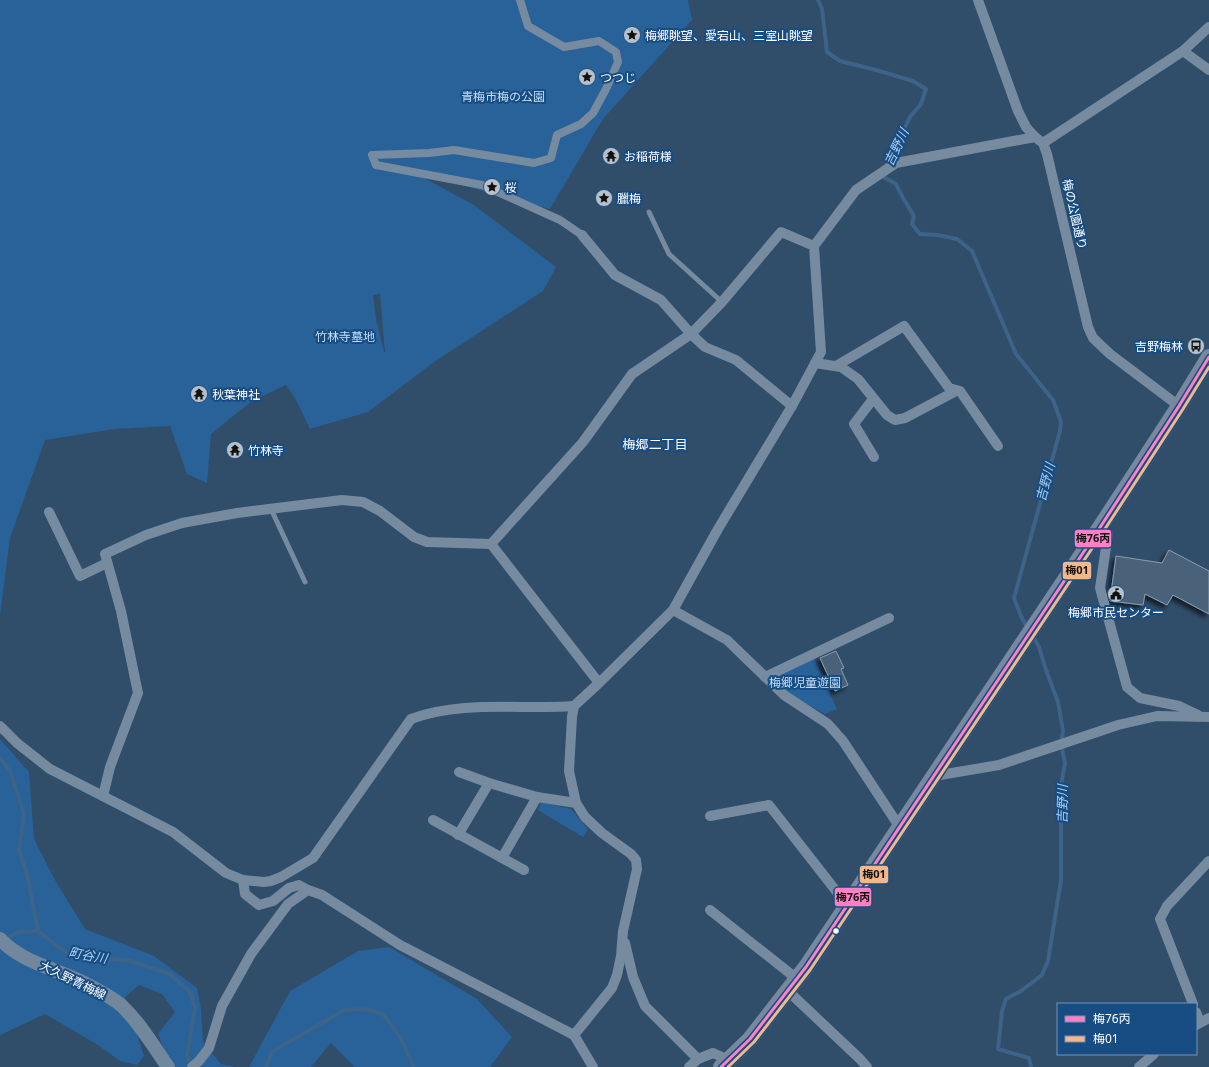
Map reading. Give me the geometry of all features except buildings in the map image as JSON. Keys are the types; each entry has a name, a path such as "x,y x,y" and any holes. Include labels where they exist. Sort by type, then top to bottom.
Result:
{"main road":[{"path":"725,1063 750,1039 792,985 847,905 1099,529 1209,357"},
{"name":"大久野青梅線","path":"3,942 35,962 84,983 121,1005 134,1019 168,1067"}],"street":[{"path":"520,0 528,26 564,47 599,41 616,52 618,62 593,113 581,124 557,135 550,158 534,163 454,150 429,153 372,155 376,165 482,185 560,220 582,235 615,275 660,300 705,347 736,360 792,406"},
{"name":"梅の公園通り","path":"983,1 1003,72 1018,112 1026,127 1039,140 1050,167 1088,327 1093,338 1110,354 1179,406"},
{"path":"574,1035 612,988 617,975 621,956 622,931 637,869 636,860 631,854 602,833 585,817 576,803 569,771 572,716 574,706 672,610 718,529 792,406 816,362 821,352 814,246 856,190 896,163 1039,140 1183,51 1209,27"},
{"path":"1183,51 1209,70"},
{"path":"103,796 110,767 138,693 121,611 105,554 146,535 182,523 342,500 363,502 380,511 414,537 427,542 491,544 583,442 632,374 691,334 722,302 781,232 814,246"},
{"path":"836,366 904,326 949,388 960,392 998,446"},
{"path":"816,362 841,366 858,379 887,416 895,420 900,420 956,391"},
{"path":"873,399 854,424 874,457"},
{"path":"49,512 80,576 108,563"},
{"path":"1099,529 1108,534 1100,588 1126,687 1140,698 1179,706 1205,716"},
{"path":"491,544 599,683"},
{"path":"672,610 727,640 784,695 828,724 843,741 899,826"},
{"path":"765,677 889,618"},
{"path":"0,726 17,743 50,769 173,832 226,873 243,880 264,882 281,877 313,858 411,719 426,714 460,708 574,706"},
{"path":"934,776 999,765 1118,725 1157,716 1205,716"},
{"path":"459,772 489,783 537,797 576,803"},
{"path":"458,834 489,783"},
{"path":"502,858 537,797"},
{"path":"710,816 769,805 847,905"},
{"path":"433,820 524,870"},
{"path":"1193,1003 1160,919 1167,906 1209,861"},
{"path":"243,880 245,894 258,905 273,901 289,888 299,885 322,895 400,945 574,1035 593,1067"},
{"path":"196,1064 209,1048 222,1006 250,954 288,904 308,890"},
{"path":"710,910 792,985 867,1067"},
{"path":"622,931 633,977 645,1006 698,1059"},
{"path":"689,1067 698,1059 713,1053 725,1063"},
{"path":"1139,1067 1153,1055"}],"lane":[{"path":"649,212 669,254 722,302"},
{"path":"271,509 305,582"},
{"path":"1205,716 1209,724"}],"green space":[{"path":"0,0 688,0 692,20 603,119 550,209 413,172 474,205 556,267 543,291 434,362 368,412 310,429 295,398 286,385 252,401 211,434 207,483 187,474 170,426 115,429 45,440 10,538 0,615","holes":["380,294 385,352 376,319 373,295"]},
{"name":"梅郷児童遊園","path":"814,658 837,709 825,714 792,696 775,680 776,675"},
{"path":"0,739 29,772 34,839 55,880 85,929 154,956 197,988 201,1009 203,1042 221,1064 235,1067 175,1067 166,1055 158,1034 175,1012 162,994 139,985 125,997 144,1056 137,1065 120,1061 98,1045 45,1014 0,1035"},
{"path":"541,802 571,809 588,829 583,837 538,810"},
{"path":"389,947 477,999 512,1037 490,1067 355,1067 331,1043 311,1067 249,1067 290,991 358,951"}],"waterway":[{"name":"吉野川","path":"818,0 822,9 827,52 840,61 913,81 926,89 921,104 910,117 886,167"},
{"name":"吉野川","path":"882,175 896,184 914,216 912,224 920,234 938,235 957,239 972,251 1016,354 1053,400 1061,422 1060,431 1014,598 1028,629"},
{"name":"吉野川","path":"1031,1067 1029,1058 998,1049 1002,1011 1006,999 1021,991 1042,975 1048,961 1061,880 1061,785 1065,763 1061,744 1063,731 1058,702 1039,647 1033,636"},
{"name":"町谷川","path":"0,758 10,771 24,814 19,850 27,874 38,931 66,953 130,961 170,974 190,992 195,1007 187,1056 193,1065"},
{"path":"4,940 18,932 38,931"},
{"name":"町谷川","path":"266,1067 272,1052 344,1010 364,1009 383,1014 400,1037 414,1067"}],"transit line":[{"name":"梅76丙","path":"721,1067 750,1039 806,967 1099,529 1209,357"},
{"name":"梅01","path":"728,1067 754,1042 810,970 1103,532 1209,367"}],"place":[{"name":"梅郷眺望、愛宕山、三室山眺望","path":"632,35"},
{"name":"つつじ","path":"587,77"},
{"name":"お稲荷様","path":"611,156"},
{"name":"桜","path":"492,187"},
{"name":"臘梅","path":"604,198"},
{"name":"吉野梅林","path":"1196,346"},
{"name":"秋葉神社","path":"199,394"},
{"name":"竹林寺","path":"235,450"},
{"name":"梅郷市民センター","path":"1116,594"}],"district":[{"name":"梅郷二丁目","path":"655,444"}],"park label":[{"name":"青梅市梅の公園","path":"503,96"},
{"name":"竹林寺墓地","path":"345,336"}]}
